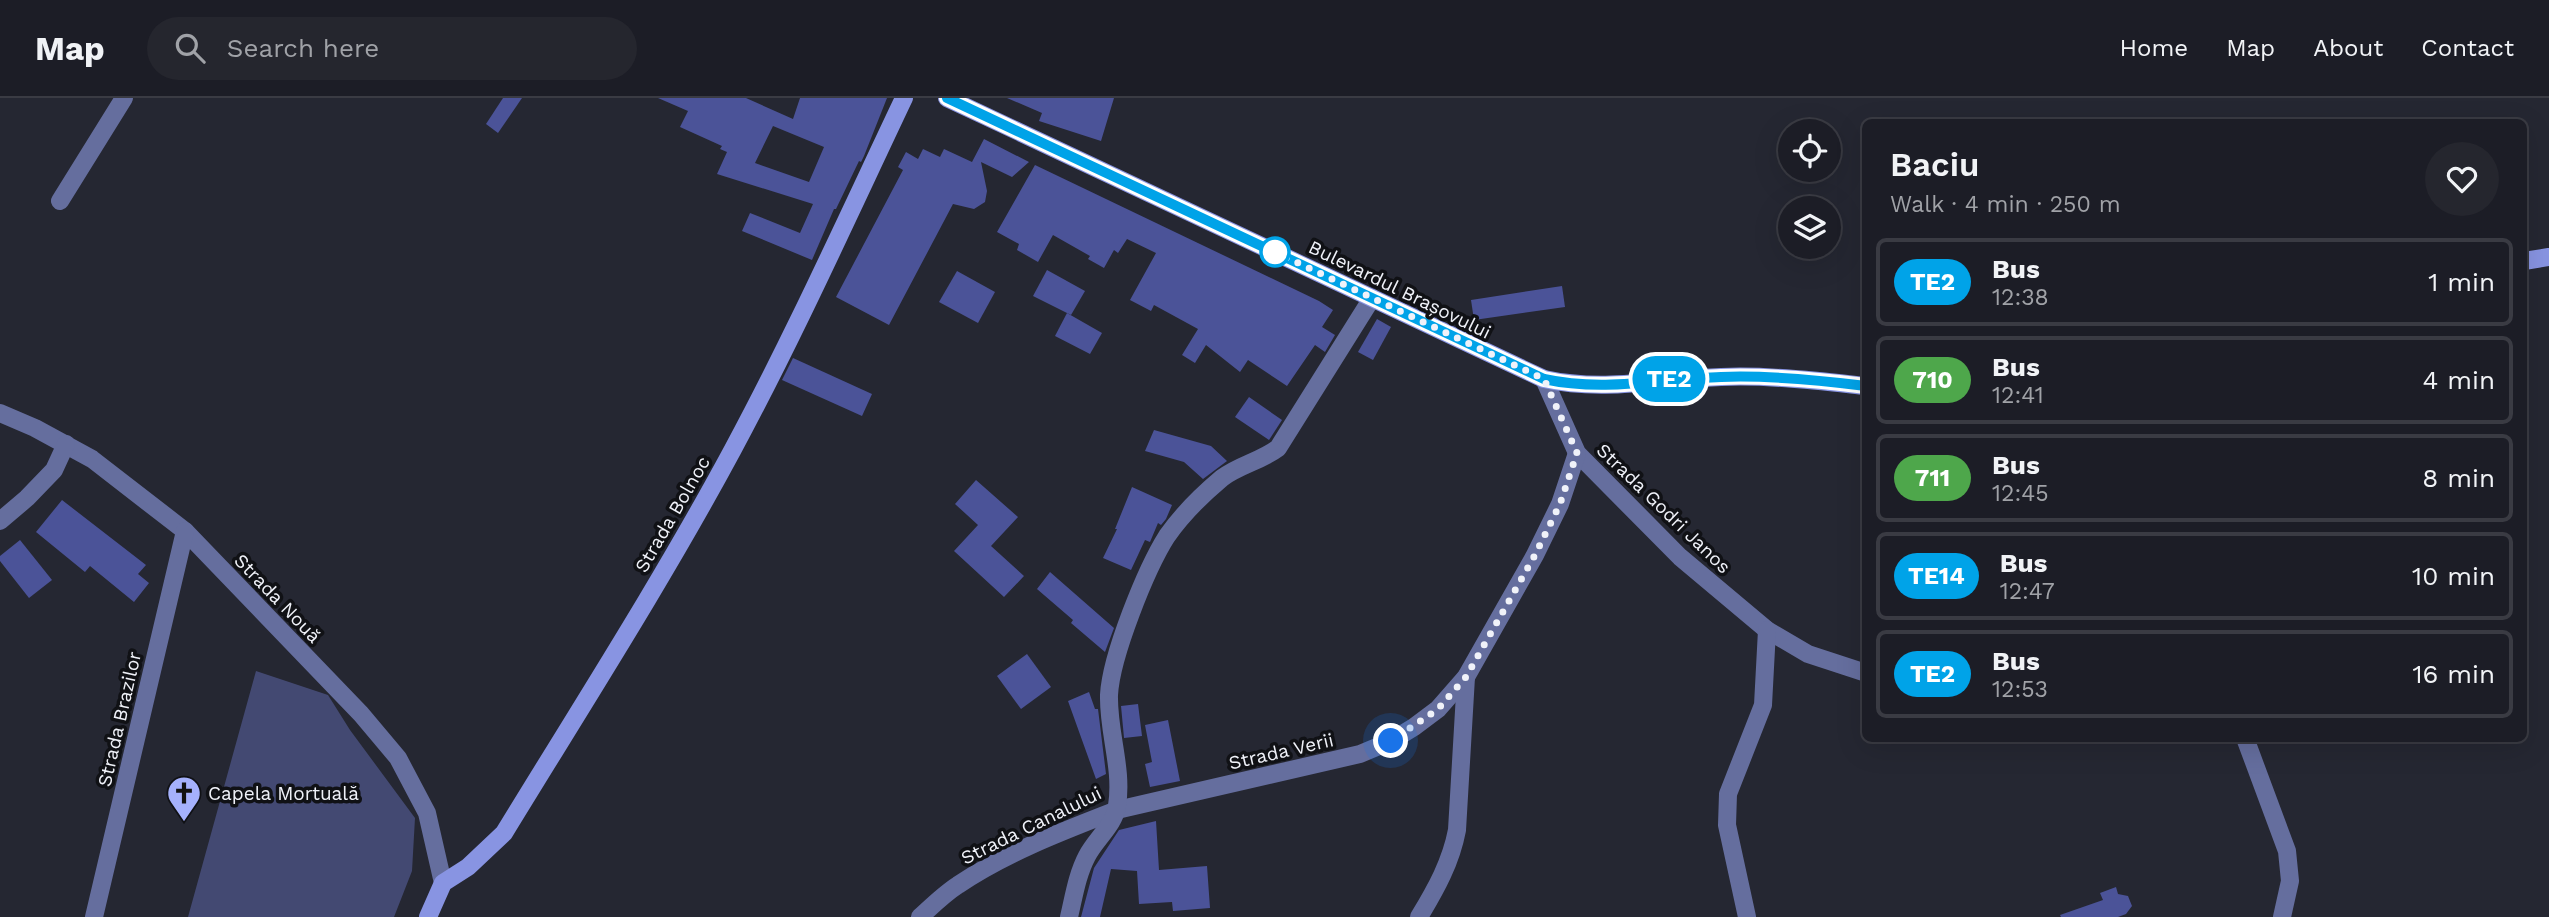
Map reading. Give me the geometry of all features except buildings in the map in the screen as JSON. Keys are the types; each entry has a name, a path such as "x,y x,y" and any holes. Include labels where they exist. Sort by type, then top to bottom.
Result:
{"main road":[{"name":"Strada Bolnoc","path":"443,883 468,867 504,833 670,562 770,377 904,98"},
{"name":"Bulevardul Brașovului","path":"947,98 1544,379 1590,386 1724,377 1862,386"},
{"path":"2527,261 2549,257"},
{"path":"428,917 443,883"}],"street":[{"path":"60,201 124,98"},
{"name":"Strada Canalului","path":"920,917 957,886 1002,860 1117,810 1119,786 1110,713 1112,677 1124,633 1160,549 1181,520 1217,483 1238,468 1278,448 1373,298"},
{"name":"Strada Godri Janos","path":"1544,379 1577,453 1680,558 1767,630 1808,654 1862,672"},
{"name":"Strada Nouă","path":"0,413 92,459 185,531 361,714 398,758 427,813 443,883"},
{"path":"0,521 54,470 66,444"},
{"name":"Strada Verii","path":"1117,810 1360,754 1391,741 1438,709 1466,677 1535,555 1560,504 1577,453"},
{"name":"Strada Brazilor","path":"94,917 185,531"},
{"path":"1747,917 1727,825 1728,794 1763,705 1767,630"},
{"path":"1419,917 1442,878 1457,830 1466,677"},
{"path":"2246,742 2287,851 2290,881 2282,917"},
{"path":"1069,917 1077,880 1087,855 1117,810"}],"shaded area":[{"path":"256,671 328,695 350,730 415,818 412,871 394,917 188,917"}],"bus line":[{"name":"TE2","path":"947,98 1544,379 1590,386 1724,377 1813,380 1862,386"}],"place":[{"name":"Capela Mortuală","path":"184,823"}],"route":[{"path":"1275,252 1544,379 1577,453 1560,504 1535,555 1466,677 1438,709 1391,741"}]}
